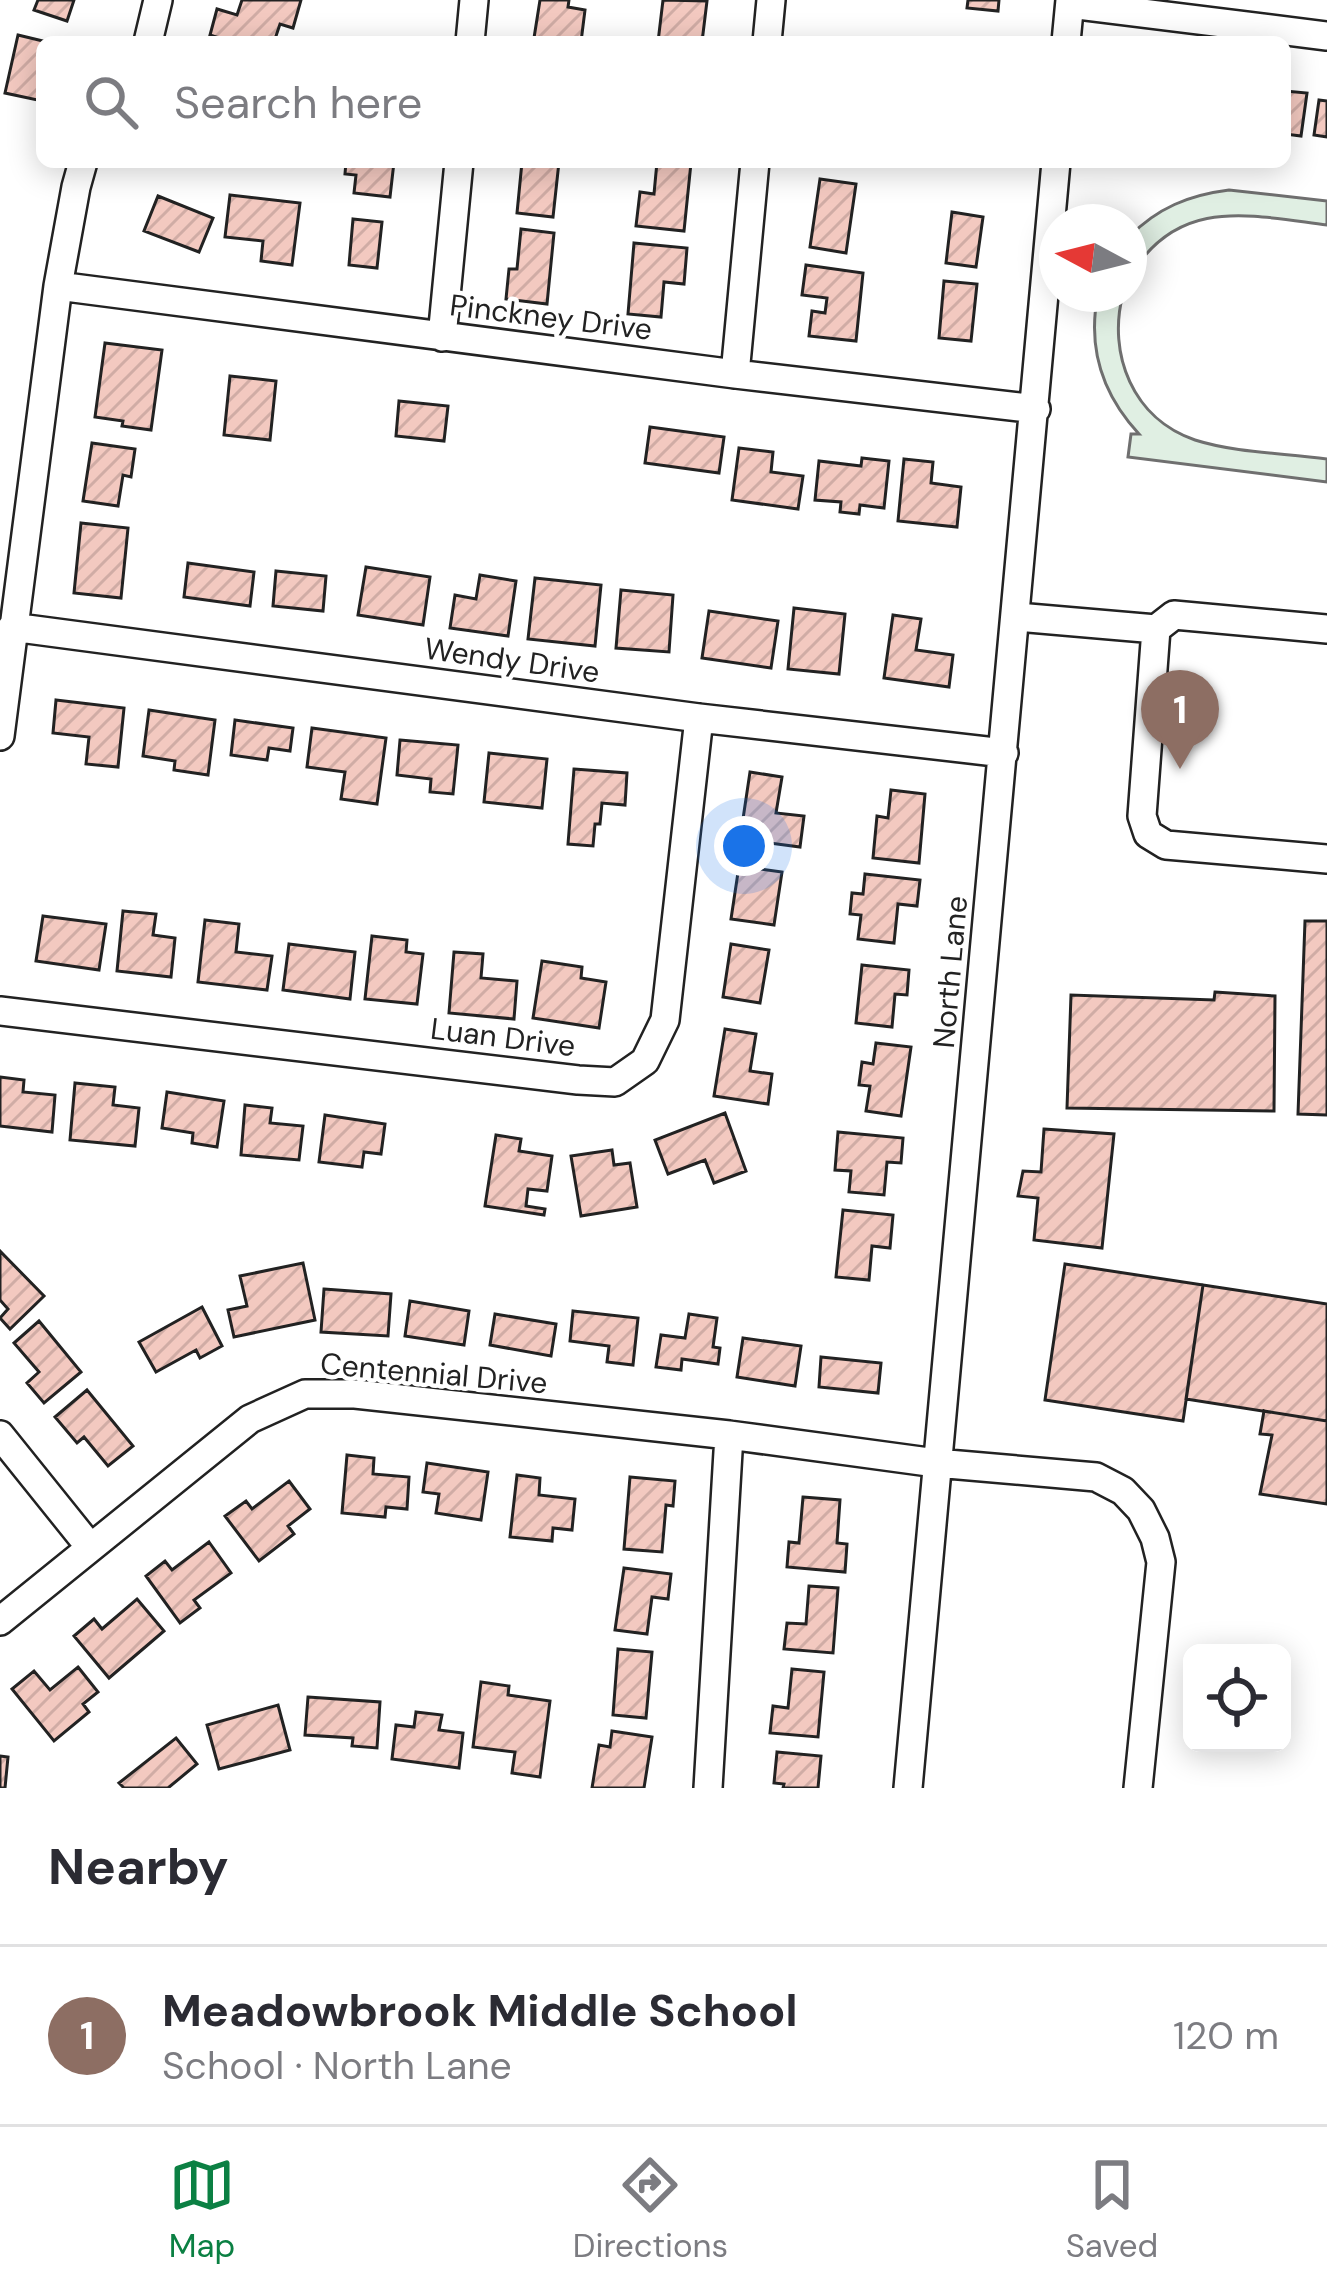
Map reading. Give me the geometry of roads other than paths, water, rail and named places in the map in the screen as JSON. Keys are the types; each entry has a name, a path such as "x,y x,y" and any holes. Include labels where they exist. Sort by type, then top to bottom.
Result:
{"street":[{"path":"149,36 158,0"},
{"path":"471,36 474,0"},
{"path":"768,36 771,0"},
{"path":"1067,36 1070,2 1327,36"},
{"path":"0,736 58,286 81,168"},
{"path":"442,337 458,168"},
{"path":"735,374 754,168"},
{"name":"North Lane","path":"908,1788 1056,168"},
{"name":"Pinckney Drive","path":"58,286 1036,410"},
{"path":"1017,617 1156,629 1174,615 1327,628"},
{"name":"Wendy Drive","path":"13,627 700,718 1004,753"},
{"path":"1156,629 1142,817 1148,834 1166,845 1327,859"},
{"name":"Luan Drive","path":"0,1011 615,1082 645,1060 665,1020 700,718"},
{"name":"Centennial Drive","path":"0,1621 250,1419 305,1394 355,1394 936,1463 1096,1477 1123,1492 1141,1510 1161,1562 1138,1788"},
{"path":"708,1788 728,1435"},
{"path":"0,1436 90,1547"}],"place":[{"name":"Meadowbrook Middle School","path":"1180,769"}]}
